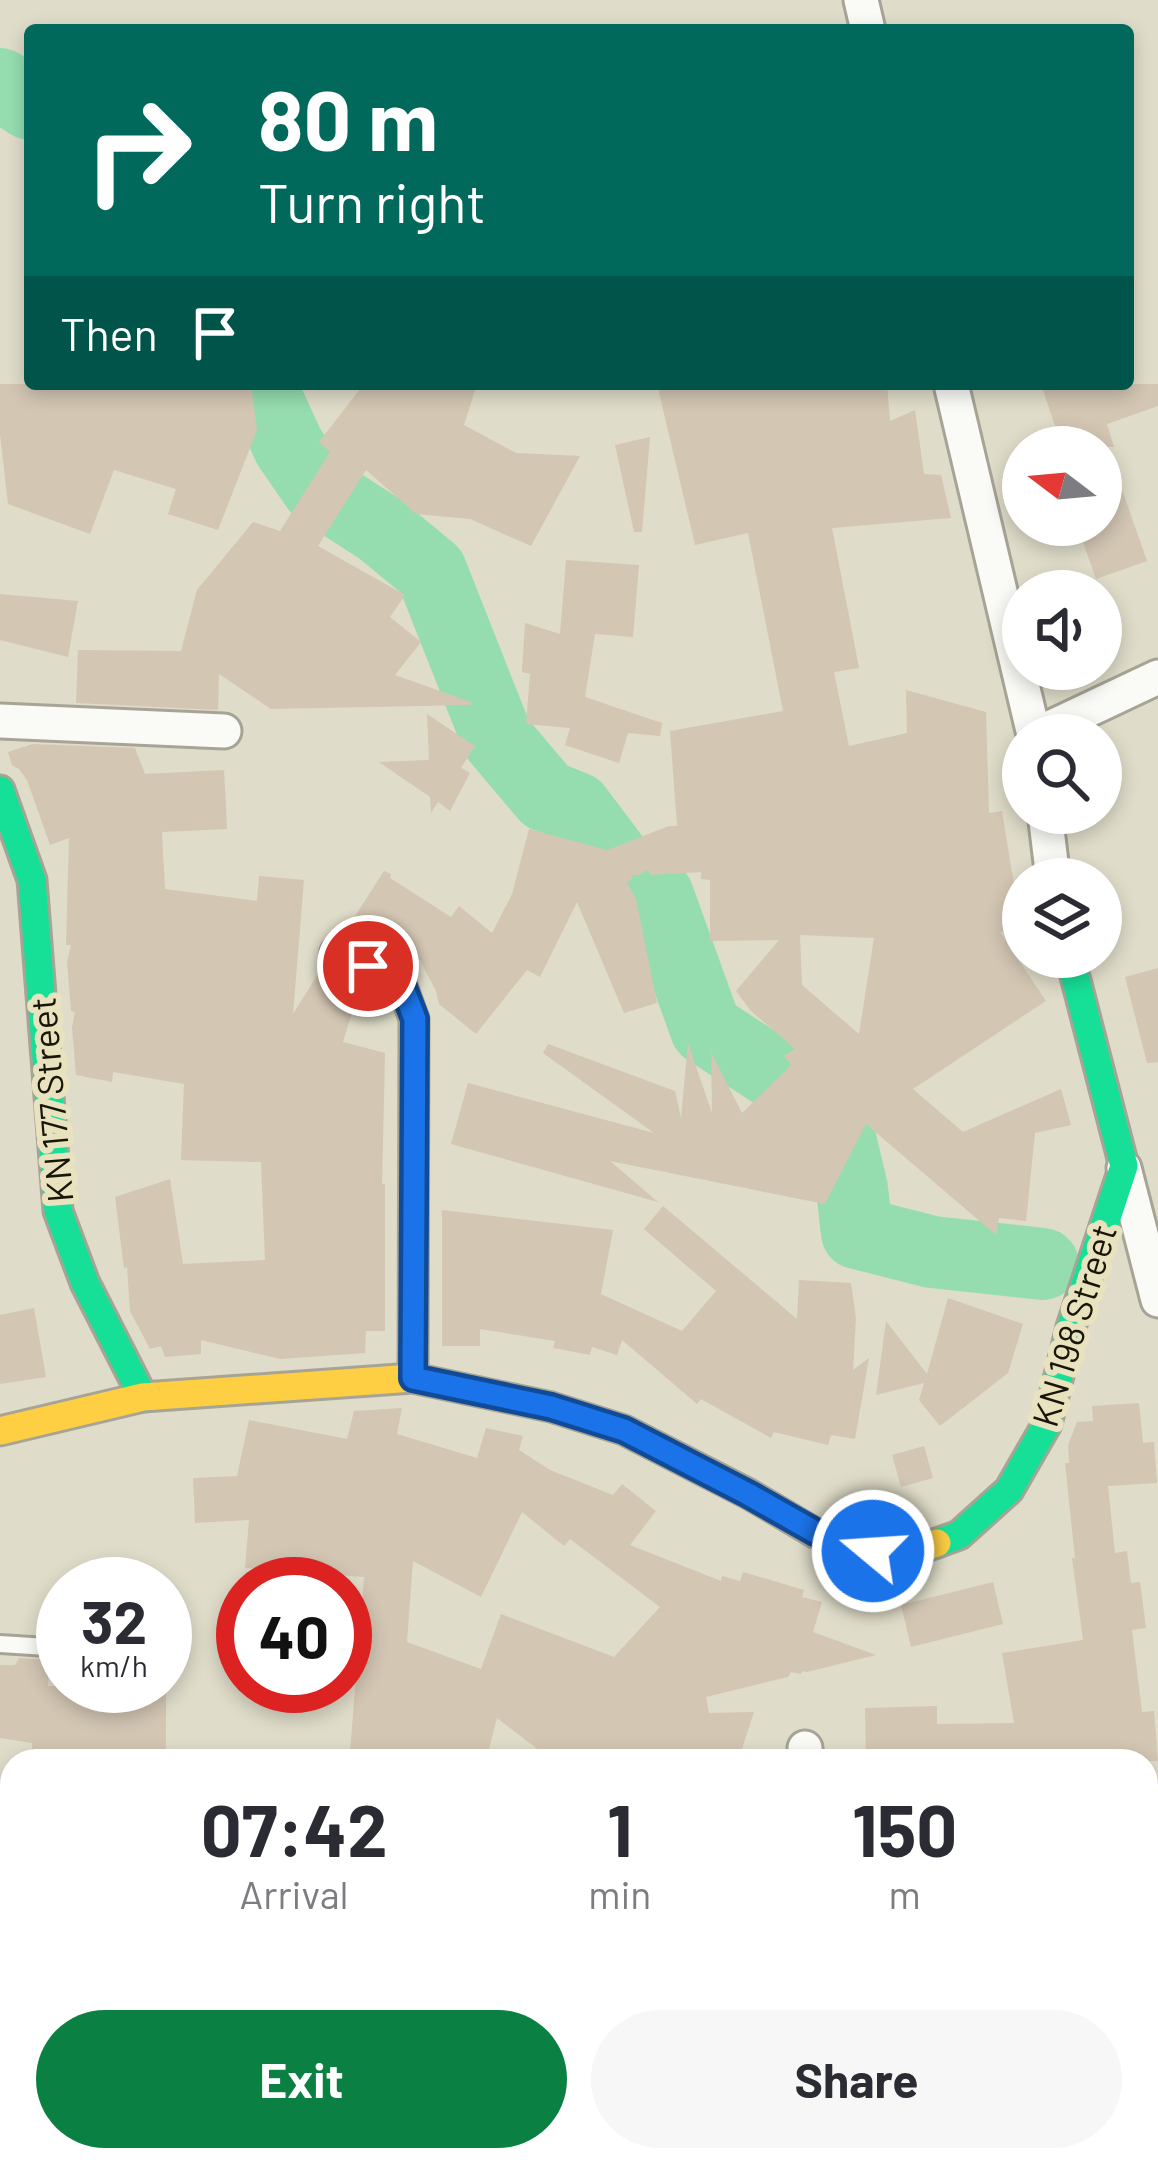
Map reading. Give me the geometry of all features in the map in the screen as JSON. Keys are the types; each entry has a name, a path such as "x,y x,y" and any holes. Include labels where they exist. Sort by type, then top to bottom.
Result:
{"street":[{"path":"952,390 1029,714"},
{"path":"1079,714 1158,677"},
{"path":"0,721 224,730"},
{"name":"KN 177 Street","path":"0,790 58,1211 90,1295 143,1397"},
{"path":"335,952 400,980 415,1019 413,1378"},
{"path":"1075,978 1158,1300"},
{"name":"KN 198 Street","path":"0,1431 143,1397 413,1378 551,1407 624,1430 815,1532 873,1551 913,1551 959,1535 1009,1490 1047,1424 1071,1327 1124,1166"}],"lane":[{"path":"0,1644 36,1646"}],"building":[{"path":"0,384 24,384 24,390 252,390 257,430 218,530 168,514 176,489 114,470 90,534 8,504"},
{"path":"1134,384 1158,384 1158,406 1107,424 1055,426 1043,390 1134,390"},
{"path":"359,390 475,390 464,425 516,453 580,456 531,546 470,519 416,514 366,470 318,546 405,595 390,617 421,642 395,675 471,705 271,709 219,674 218,710 76,703 78,650 181,651 197,590 253,522 280,531 330,452 319,442"},
{"path":"658,390 887,390 890,421 915,410 924,474 941,475 951,518 832,528 859,668 834,672 849,746 907,733 906,690 986,712 989,813 1002,811 1002,834 1010,858 1002,858 1002,978 1031,978 1046,1001 913,1089 963,1132 1061,1089 1071,1125 1035,1133 1026,1221 999,1218 996,1235 866,1124 825,1204 610,1161 658,1202 451,1144 468,1083 654,1133 543,1053 548,1044 675,1091 681,1118 688,1043 712,1113 711,1052 742,1113 791,1065 784,1056 795,1049 751,1011 736,991 779,940 710,941 710,880 701,879 701,872 651,875 647,870 631,875 627,882 636,899 657,1003 624,1013 577,902 540,977 527,970 476,1034 439,1004 420,960 348,927 384,871 451,917 459,906 492,933 512,894 529,829 607,850 677,826 670,731 783,711 748,533 695,545","holes":["800,935 874,938 859,1034 802,985"]},
{"path":"650,437 642,532 634,532 615,445"},
{"path":"1122,490 1147,561 1122,570 1093,570 1084,546 1122,546"},
{"path":"566,560 639,565 633,637 595,634 585,697 662,723 660,736 628,733 619,763 565,745 570,728 526,724 530,674 522,672 525,623 560,634"},
{"path":"0,594 78,601 68,657 0,640"},
{"path":"427,714 475,746 461,768 470,773 450,811 438,802 431,813 430,797 379,762 429,760"},
{"path":"33,744 135,748 145,774 224,770 227,829 162,832 165,889 257,901 259,876 304,880 293,1014 318,974 358,993 343,1042 385,1053 385,1331 366,1331 365,1353 280,1359 201,1340 201,1354 165,1357 161,1346 150,1349 130,1311 115,1197 170,1179 183,1264 265,1260 261,1162 181,1160 184,1084 113,1072 112,1082 76,1075 75,1012 71,1011 67,962 71,945 66,945 69,838 50,845 27,780 12,765 8,752"},
{"path":"1158,968 1158,1062 1147,1063 1125,977"},
{"path":"663,1206 797,1319 799,1280 851,1283 856,1318 853,1370 869,1358 855,1439 831,1435 828,1445 774,1432 771,1438 701,1399 697,1404 622,1340 617,1355 592,1347 590,1355 553,1348 555,1341 480,1329 480,1346 442,1346 442,1210 613,1230 601,1294 682,1331 716,1291 644,1229"},
{"path":"948,1298 1023,1324 1008,1373 940,1426 919,1400 924,1383 876,1395 886,1321 927,1374"},
{"path":"34,1308 46,1377 0,1384 0,1315"},
{"path":"1139,1403 1143,1443 1154,1442 1157,1483 1108,1486 1115,1553 1127,1551 1131,1583 1140,1582 1146,1628 1132,1630 1142,1712 1154,1711 1157,1749 866,1749 865,1708 937,1706 937,1724 1014,1723 1002,1653 1083,1640 1065,1463 1069,1463 1068,1445 1077,1422 1093,1421 1092,1406"},
{"path":"402,1408 397,1434 477,1458 486,1428 523,1436 519,1450 550,1470 613,1495 622,1484 656,1511 630,1545 721,1581 722,1576 740,1581 743,1572 804,1590 802,1597 822,1602 813,1632 876,1655 801,1674 791,1672 788,1677 706,1697 709,1713 754,1712 742,1749 537,1749 497,1718 489,1749 350,1749 353,1713 372,1713 372,1557 246,1557 249,1520 195,1523 193,1478 237,1476 249,1420 347,1439 354,1411","holes":["522,1512 564,1546 570,1539 660,1607 614,1657 501,1614 481,1669 407,1642 413,1561 481,1597"]},
{"path":"924,1446 933,1478 901,1487 892,1455"},
{"path":"993,1582 1003,1624 911,1647 901,1605"},
{"path":"19,1658 36,1659 36,1713 166,1713 166,1749 32,1749 32,1743 0,1738 0,1665 15,1665"}],"waterway":[{"path":"0,84 24,100"},
{"path":"263,390 289,447 318,489 380,529 431,571 497,738 546,796 576,808 622,869 658,896 706,1029 783,1079 839,1134 857,1233 932,1252 1043,1264"}],"traffic: fast":[{"path":"0,790 32,880 58,1211 85,1283 143,1397"},
{"path":"937,1543 959,1535 1009,1490 1047,1424 1071,1327 1124,1166 1075,978"}],"traffic: slow":[{"path":"335,952 400,980 414,1019 413,1378"},
{"path":"0,1431 143,1397 413,1378 551,1407 624,1430 815,1533 873,1551 913,1551 937,1543"}],"route":[{"path":"368,966 400,980 415,1019 413,1378 551,1407 624,1430 815,1532 873,1551"}]}
